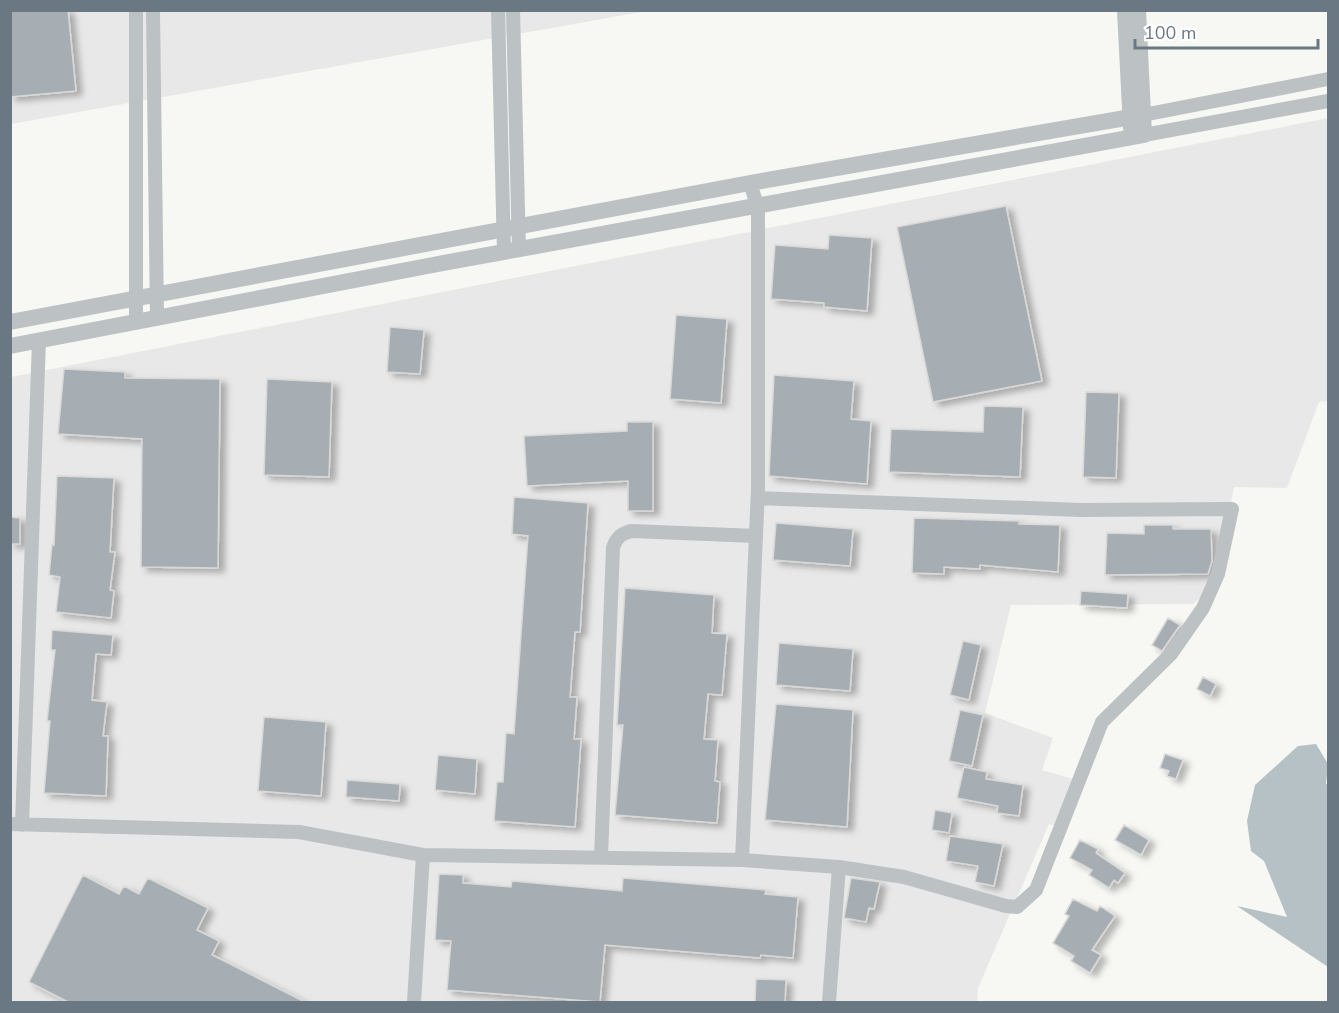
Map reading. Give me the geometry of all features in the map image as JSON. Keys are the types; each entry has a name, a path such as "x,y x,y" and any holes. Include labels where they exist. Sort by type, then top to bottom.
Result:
{"street":[{"path":"136,10 136,322"},
{"path":"153,10 157,318"},
{"path":"498,10 511,228"},
{"path":"511,251 513,10"},
{"path":"1125,10 1137,116"},
{"path":"1138,10 1138,137"},
{"path":"10,322 750,183 1137,116 1329,79"},
{"path":"10,346 511,251 758,208 1329,101"},
{"path":"952,147 957,170"},
{"path":"742,860 758,498 758,208 750,183"},
{"path":"39,340 16,825 299,832 423,855 742,860 839,867 904,877 1006,906 1017,907 1027,901 1036,890 1102,722 1171,654 1203,608 1218,574 1232,509 1080,510 758,498"},
{"path":"601,857 615,542 621,535 632,531 756,536"},
{"path":"414,1002 423,855"},
{"path":"829,1002 839,867"}],"shaded area":[{"path":"11,11 647,11 11,124"},
{"path":"1328,118 1328,401 1319,402 1287,488 1234,487 1215,585 1193,604 1011,605 985,713 1053,738 1042,770 1080,781 1064,828 1049,824 978,988 977,1002 11,1002 11,377"},
{"path":"1316,744 1328,764 1326,784 1328,785 1328,967 1237,906 1287,917 1264,861 1251,851 1247,821 1255,785 1298,746"}],"building":[{"path":"10,10 68,10 76,91 10,97"},
{"path":"1006,206 1042,381 933,402 897,227"},
{"path":"829,235 872,238 867,311 824,307 824,303 771,299 775,245 828,249"},
{"path":"676,315 727,319 721,403 670,399"},
{"path":"390,327 424,330 420,374 387,372"},
{"path":"64,369 125,372 125,378 220,379 218,568 141,567 142,439 58,434"},
{"path":"774,375 854,381 851,419 871,421 867,484 769,476"},
{"path":"267,379 332,382 329,477 264,475"},
{"path":"1086,392 1119,393 1116,478 1083,477"},
{"path":"984,406 1023,407 1020,477 889,472 891,429 983,432"},
{"path":"627,422 653,422 653,511 628,511 628,481 527,486 524,436 627,431"},
{"path":"57,476 114,478 110,552 115,552 110,590 114,591 111,618 56,612 60,577 49,575 52,545 54,545"},
{"path":"514,497 588,503 580,632 575,632 570,697 577,697 574,739 581,739 575,827 494,821 497,782 503,782 506,733 514,734 528,536 512,534"},
{"path":"10,517 20,518 20,544 10,544"},
{"path":"914,518 1019,521 1019,524 1060,525 1058,572 980,565 980,569 944,567 944,574 912,573"},
{"path":"776,523 853,529 850,566 773,560"},
{"path":"1144,525 1173,525 1173,529 1211,529 1212,561 1208,574 1105,575 1107,533 1144,534"},
{"path":"625,588 714,595 712,633 727,634 722,695 708,694 704,739 718,740 715,781 720,782 717,823 615,815 623,725 617,725"},
{"path":"1081,591 1128,594 1127,608 1080,605"},
{"path":"1168,618 1180,625 1162,651 1152,645"},
{"path":"52,630 113,635 111,655 96,654 92,700 107,702 103,736 108,736 106,796 44,793 50,721 47,721 55,650 51,650"},
{"path":"963,641 981,645 969,700 950,695"},
{"path":"779,643 853,649 850,691 776,685"},
{"path":"1203,677 1216,684 1210,696 1197,689"},
{"path":"776,704 853,710 847,827 765,820"},
{"path":"960,710 983,715 972,766 949,761"},
{"path":"264,717 326,722 321,796 258,791"},
{"path":"1165,754 1183,760 1176,779 1167,776 1169,771 1160,768"},
{"path":"438,755 477,759 475,794 435,790"},
{"path":"964,767 987,772 986,779 1023,785 1019,816 997,813 998,806 957,798"},
{"path":"347,780 400,784 399,801 346,797"},
{"path":"935,810 952,813 949,833 932,830"},
{"path":"1124,825 1149,840 1141,855 1115,840"},
{"path":"950,836 1003,844 994,886 975,882 978,866 946,861"},
{"path":"1080,840 1098,849 1096,853 1125,873 1118,883 1114,880 1109,888 1089,875 1092,870 1070,858"},
{"path":"439,874 463,875 463,883 511,887 512,881 622,891 623,878 766,890 765,894 798,897 793,958 761,955 760,958 605,945 600,1002 447,990 451,941 435,940"},
{"path":"83,875 119,894 124,886 139,894 148,878 208,908 197,930 219,941 212,955 305,1002 68,1002 29,982"},
{"path":"851,878 880,882 874,909 869,908 866,922 844,918"},
{"path":"1073,899 1097,911 1100,906 1115,916 1092,950 1101,955 1090,973 1071,961 1074,956 1053,943 1069,916 1065,914"},
{"path":"756,979 786,980 785,1002 755,1002"}]}
